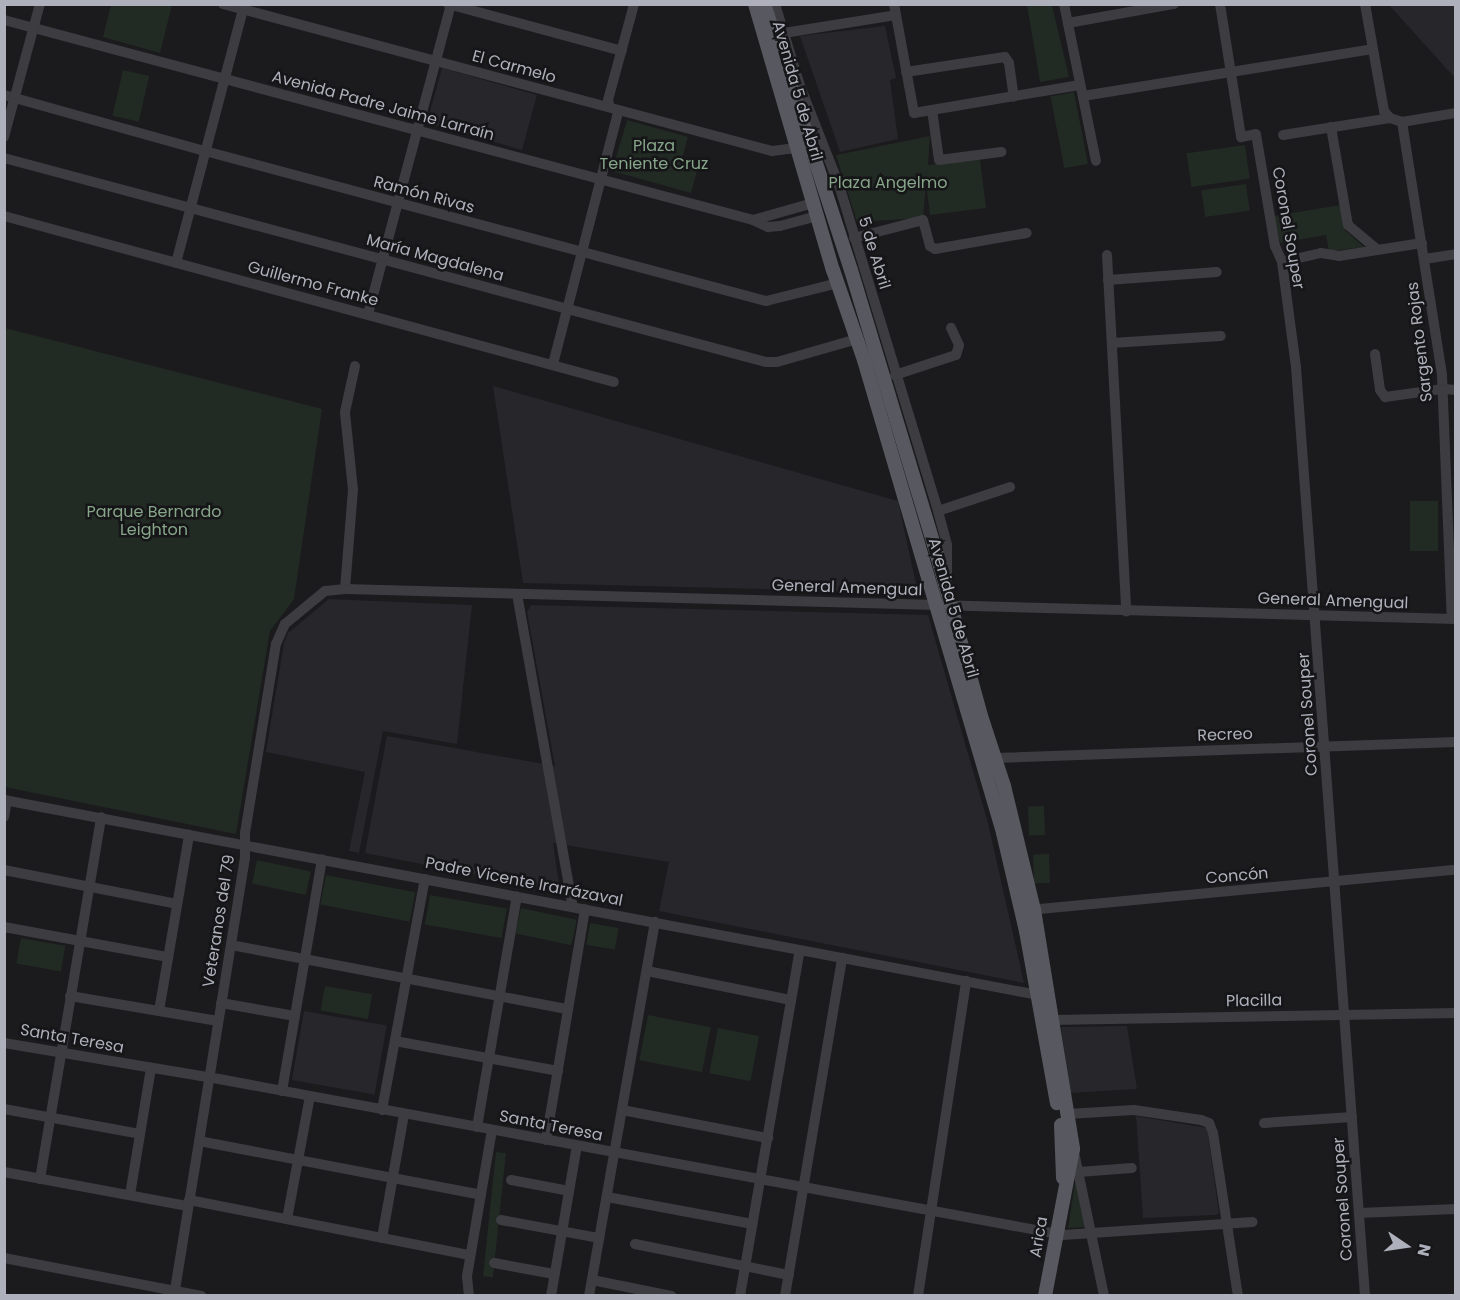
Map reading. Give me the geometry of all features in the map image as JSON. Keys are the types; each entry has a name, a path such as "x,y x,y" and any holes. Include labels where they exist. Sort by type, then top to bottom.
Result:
{"main road":[{"name":"Avenida 5 de Abril","path":"755,4 796,148 1028,910 1038,995 1061,1129 1065,1184"},
{"name":"Avenida 5 de Abril","path":"764,4 832,212 952,607 981,716 996,758 1052,1020 1068,1114 1072,1161 1065,1184"},
{"path":"815,209 832,212"},
{"name":"Arica","path":"1045,1296 1065,1184"}],"street":[{"path":"4,137 10,96 40,4"},
{"name":"El Carmelo","path":"223,4 244,7 772,151 796,148"},
{"name":"5 de Abril","path":"775,4 800,86 839,185 938,511 947,545 947,591"},
{"path":"1064,4 1096,161"},
{"path":"1068,23 1146,7 1174,4"},
{"path":"1220,4 1231,72"},
{"path":"1365,4 1383,111 1390,118 1402,122 1455,113"},
{"path":"368,314 450,5 622,51"},
{"path":"553,364 602,180 614,109 608,100 634,6"},
{"path":"176,263 244,7"},
{"path":"784,33 895,10 914,113 1014,97 1082,91 1231,72 1372,49"},
{"name":"Avenida Padre Jaime Larraín","path":"4,20 753,220 815,209"},
{"path":"906,72 1005,57 1010,63 1014,97"},
{"name":"Coronel Souper","path":"1231,72 1241,137 1256,134 1275,246 1282,262 1302,429 1365,1296"},
{"name":"Ramón Rivas","path":"10,96 205,152 766,301 838,283"},
{"path":"932,110 939,160 1000,152"},
{"path":"1283,135 1390,118"},
{"name":"Sargento Rojas","path":"1402,122 1425,259 1443,389 1454,619"},
{"path":"1331,127 1348,225 1377,250"},
{"name":"María Magdalena","path":"4,158 766,363 777,362 856,339"},
{"name":"Guillermo Franke","path":"4,216 614,382"},
{"path":"854,238 923,220 930,246 935,249 1027,233"},
{"path":"1282,262 1321,253 1339,256 1422,243"},
{"path":"1425,259 1455,254"},
{"path":"1107,255 1126,611"},
{"path":"1108,280 1217,272"},
{"path":"895,375 956,355 959,345 951,328"},
{"path":"1112,343 1221,336"},
{"path":"1375,354 1380,390 1383,396 1388,398 1443,389 1455,390"},
{"path":"345,589 352,490 345,412 355,366"},
{"path":"938,511 1010,487"},
{"name":"Veteranos del 79","path":"174,1293 231,945 278,637 285,624 321,594 333,589 345,589"},
{"name":"General Amengual","path":"345,589 1454,619"},
{"path":"516,594 573,907"},
{"name":"Recreo","path":"996,758 1455,742"},
{"path":"4,817 6,800"},
{"name":"Padre Vicente Irarrázaval","path":"6,800 1038,995"},
{"path":"40,1179 101,818"},
{"path":"159,1011 189,835"},
{"path":"282,1091 322,860"},
{"path":"4,870 177,903"},
{"name":"Concón","path":"1028,910 1455,870"},
{"path":"382,1110 425,879"},
{"path":"477,1127 517,896"},
{"path":"546,1140 585,909"},
{"path":"589,1296 655,922"},
{"path":"4,927 168,957"},
{"path":"231,945 568,1009"},
{"path":"741,1296 800,950"},
{"path":"785,1296 842,958"},
{"path":"647,971 792,1000"},
{"path":"918,1296 966,981"},
{"path":"70,996 218,1021"},
{"path":"221,1003 295,1016"},
{"name":"Placilla","path":"1052,1020 1455,1013"},
{"path":"395,1041 558,1071"},
{"name":"Santa Teresa","path":"4,1043 310,1096 1056,1234 1092,1235 1253,1222"},
{"path":"130,1195 150,1068"},
{"path":"287,1219 310,1096"},
{"path":"4,1109 140,1134"},
{"path":"622,1110 768,1138"},
{"path":"1068,1114 1142,1110 1209,1124 1214,1133 1238,1296"},
{"path":"382,1238 404,1114"},
{"path":"1264,1123 1352,1117"},
{"path":"469,1296 466,1276 492,1130"},
{"name":"Avenida 5 de Abril","path":"1071,1138 1104,1296"},
{"path":"199,1141 481,1195"},
{"path":"551,1296 577,1146"},
{"path":"1079,1172 1132,1168"},
{"path":"4,1172 130,1195 287,1219 470,1255"},
{"path":"511,1180 569,1191"},
{"path":"607,1197 753,1224"},
{"path":"1359,1213 1455,1209"},
{"path":"501,1220 599,1238"},
{"path":"635,1244 789,1275"},
{"path":"4,1258 174,1293 201,1296"},
{"path":"494,1263 554,1274"},
{"path":"592,1280 671,1296"}],"shaded area":[{"path":"1389,5 1455,5 1455,78"},
{"path":"885,26 896,78 890,80 898,139 840,152 800,36"},
{"path":"442,68 537,95 522,150 431,124 428,119"},
{"path":"493,386 898,501 918,593 523,583"},
{"path":"329,599 472,605 457,744 383,731 359,853 349,851 365,772 266,752 284,643 288,633"},
{"path":"531,605 928,615 988,823 1024,983 659,911 669,862 553,843 560,891 365,853 387,736 555,766 527,612"},
{"path":"304,1011 387,1026 375,1095 292,1080"},
{"path":"1127,1026 1137,1089 1070,1093 1061,1027"},
{"path":"1136,1116 1207,1128 1219,1213 1143,1218"}],"green space":[{"path":"111,5 172,5 160,53 103,37"},
{"path":"1027,5 1052,5 1069,77 1040,82"},
{"path":"123,70 149,76 139,122 112,116"},
{"path":"1074,92 1088,164 1064,168 1050,97"},
{"name":"Plaza Teniente Cruz","path":"627,120 688,137 681,163 698,167 691,193 612,171"},
{"name":"Plaza Angelmo","path":"930,136 928,165 980,159 986,208 930,215 926,184 923,218 857,222 836,155"},
{"path":"1245,145 1250,179 1191,187 1187,153"},
{"path":"1246,184 1250,211 1205,217 1201,190"},
{"path":"1341,205 1345,230 1364,247 1329,251 1326,235 1280,243 1274,216"},
{"name":"Parque Bernardo Leighton","path":"5,328 322,409 294,599 270,631 236,834 5,787"},
{"path":"1410,501 1438,501 1438,551 1410,551"},
{"path":"1044,806 1045,835 1029,836 1028,807"},
{"path":"1049,854 1050,883 1034,884 1033,855"},
{"path":"257,860 311,871 306,895 252,883"},
{"path":"326,875 415,892 410,922 320,904"},
{"path":"430,895 507,909 502,938 425,925"},
{"path":"521,908 577,920 571,945 516,933"},
{"path":"590,923 619,928 615,950 586,945"},
{"path":"21,938 65,946 61,971 16,964"},
{"path":"325,986 372,994 368,1019 321,1011"},
{"path":"648,1015 711,1027 702,1072 639,1060"},
{"path":"718,1028 759,1036 750,1081 709,1073"},
{"path":"496,1152 506,1153 493,1277 483,1276"},
{"path":"1076,1176 1086,1227 1068,1228"}]}
